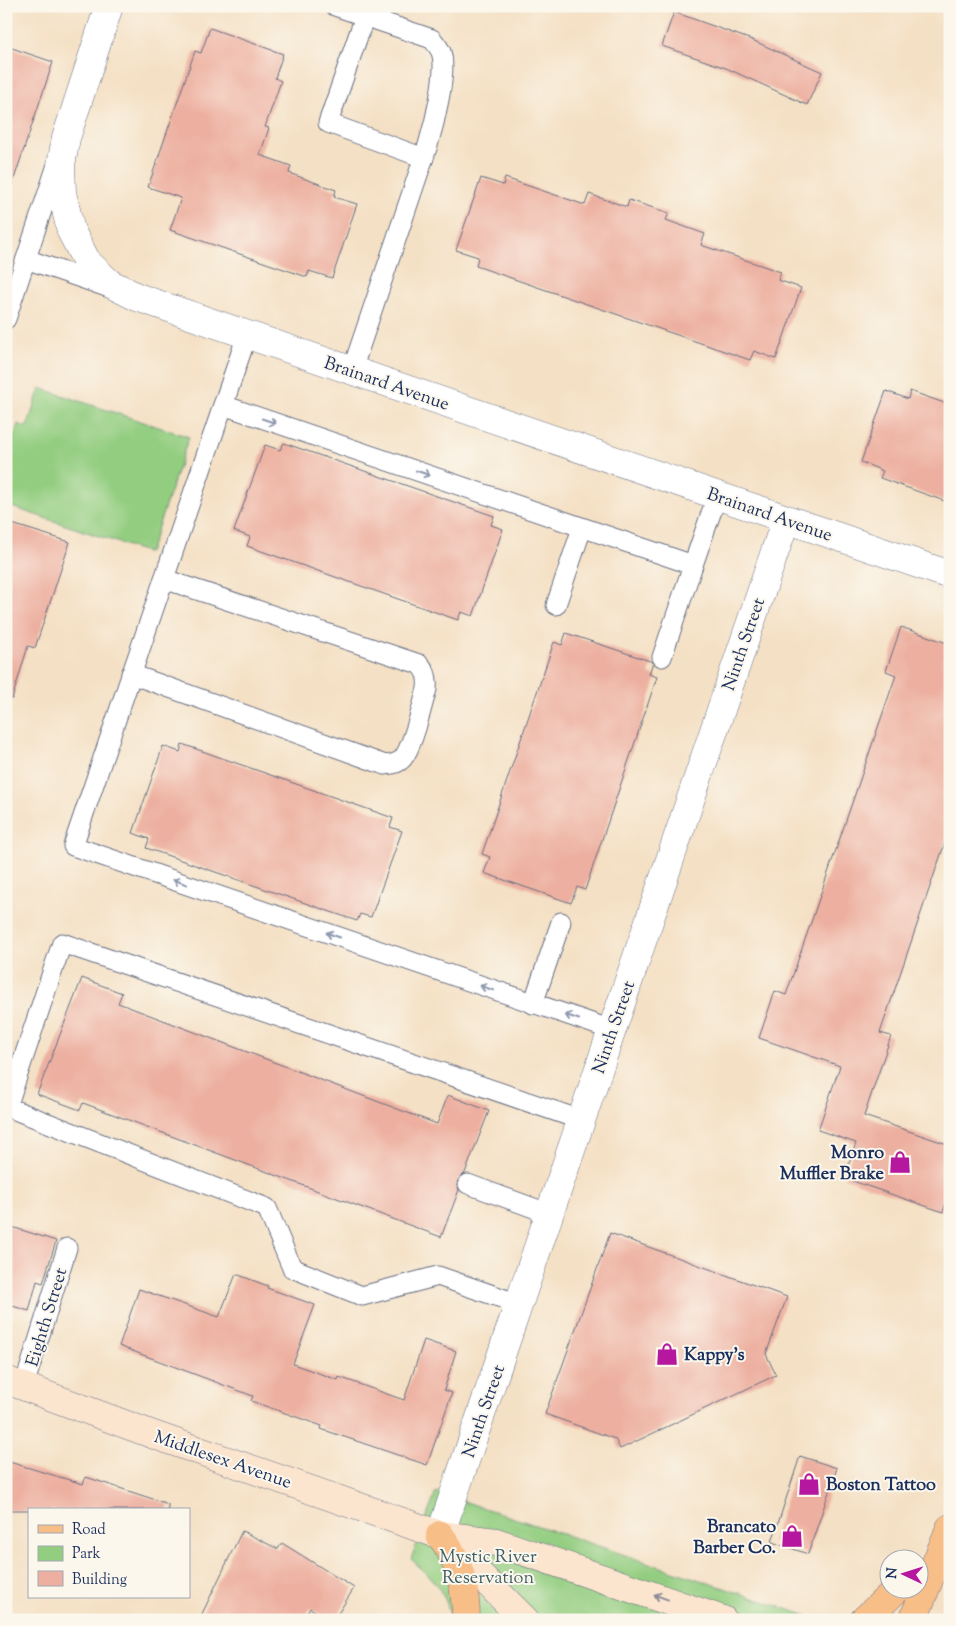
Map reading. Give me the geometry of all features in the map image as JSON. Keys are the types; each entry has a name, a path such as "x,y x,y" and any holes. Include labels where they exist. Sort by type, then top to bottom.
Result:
{"main road":[{"name":"Middlesex Avenue","path":"15,1383 154,1435 440,1535 496,1542 723,1620"},
{"path":"928,1556 949,1530"},
{"path":"913,1620 949,1530"},
{"name":"Middlesex Avenue","path":"440,1535 525,1620"},
{"path":"440,1535 450,1548 464,1583 466,1620"},
{"path":"864,1620 887,1598"}],"street":[{"name":"Brainard Avenue","path":"109,6 66,138 61,165 62,194 67,219 76,242 87,262 101,277 117,288 137,297 247,335 950,575"},
{"name":"Ninth Street","path":"440,1535 786,519"}],"lane":[{"path":"335,6 426,36 432,39 441,52 442,77 432,133 352,370"},
{"path":"364,16 328,123 424,158"},
{"path":"6,319 66,138"},
{"path":"26,259 137,297"},
{"path":"247,335 73,846 612,1030"},
{"path":"223,406 693,565"},
{"path":"662,657 716,496"},
{"path":"556,605 582,528"},
{"path":"131,674 384,765 394,764 403,758 409,747 427,689 428,679 424,669 419,664 164,579"},
{"path":"533,1004 561,922"},
{"path":"519,1304 438,1276 362,1296 292,1268 266,1208 7,1107 62,942 581,1120"},
{"path":"468,1184 550,1214"},
{"name":"Eighth Street","path":"15,1383 67,1248"}],"green space":[{"path":"40,388 189,437 149,553 6,505 6,460 18,424 27,427"},
{"name":"Mystic River Reservation","path":"436,1492 802,1614 815,1620 450,1620 449,1610 442,1593 411,1559"}],"building":[{"path":"674,12 752,40 822,72 807,105 726,68 662,46"},
{"path":"210,28 283,54 275,78 281,81 265,127 269,128 260,155 291,166 289,173 336,190 334,197 357,204 332,278 309,271 307,277 170,230 181,198 148,187 195,51 201,53"},
{"path":"6,46 53,62 11,188 6,188"},
{"path":"481,178 503,185 505,178 585,205 589,194 627,207 629,200 669,213 666,220 705,234 701,245 781,272 778,280 801,288 776,359 754,351 750,360 476,266 478,257 456,250"},
{"path":"886,391 908,399 910,391 950,405 950,503 880,478 883,471 861,462"},
{"path":"284,443 494,516 491,525 503,529 473,616 461,612 458,620 247,546 250,537 234,531 265,445 280,450"},
{"path":"6,522 70,542 35,648 28,646 12,699 6,698"},
{"path":"901,627 950,644 950,828 880,1033 891,1036 864,1116 950,1145 950,1191 943,1212 844,1178 856,1143 818,1130 840,1066 759,1038 775,991 786,995 896,675 886,671"},
{"path":"566,633 653,662 649,674 657,677 585,890 577,887 571,903 484,873 490,857 482,854 554,642 562,645"},
{"path":"182,744 393,818 390,827 402,831 371,917 360,914 357,921 146,848 149,839 133,833 163,746 180,752"},
{"path":"82,978 122,993 118,1003 437,1124 448,1095 489,1111 465,1173 458,1180 459,1190 441,1237 83,1103 80,1110 37,1094"},
{"path":"6,1225 56,1241 43,1283 37,1281 29,1311 6,1304"},
{"path":"610,1233 787,1297 766,1354 776,1375 620,1449 615,1439 545,1414"},
{"path":"236,1274 268,1286 267,1288 315,1305 293,1364 338,1380 339,1377 404,1400 424,1340 456,1351 444,1390 452,1393 427,1465 321,1429 322,1426 251,1401 253,1396 119,1346 139,1289 219,1317"},
{"path":"800,1456 837,1468 808,1554 772,1542"},
{"path":"6,1461 83,1484 86,1477 168,1504 168,1508 28,1508 28,1510 6,1510"},
{"path":"242,1531 278,1549 282,1543 354,1588 334,1620 329,1620 310,1608 304,1620 199,1620"}],"place":[{"name":"Monro Muffler Brake","path":"900,1162"},
{"name":"Kappy's","path":"667,1354"},
{"name":"Boston Tattoo","path":"809,1484"},
{"name":"Brancato Barber Co.","path":"792,1536"}]}
